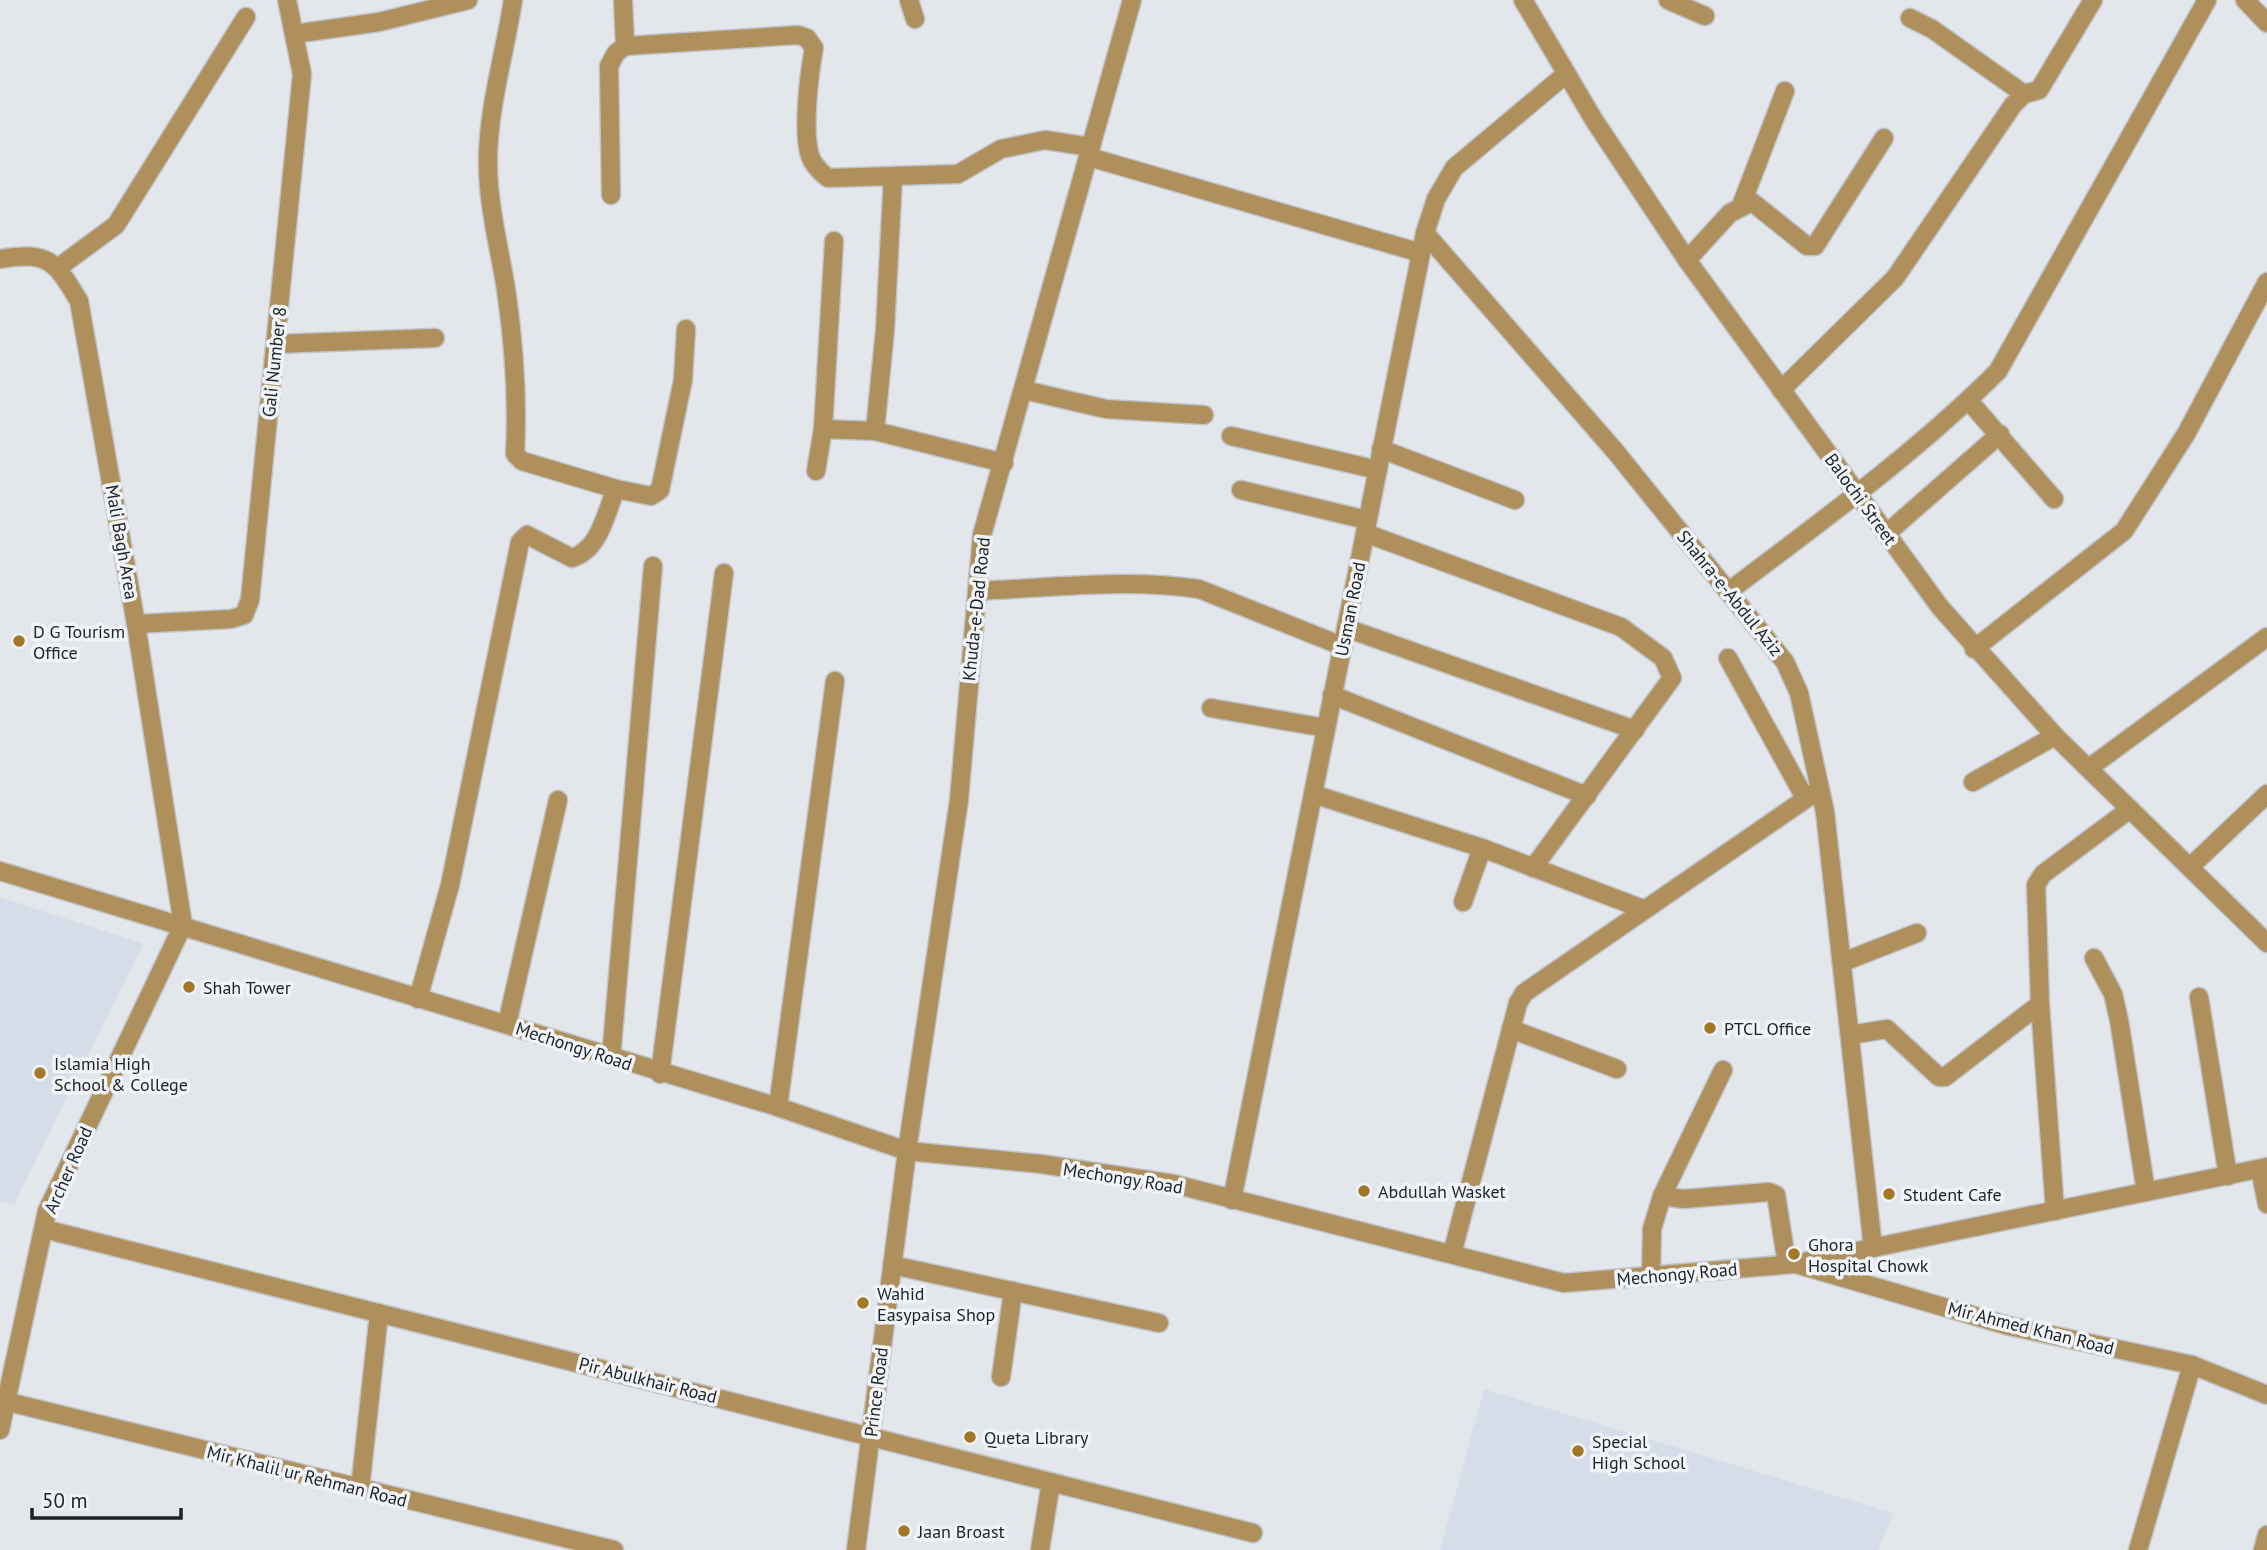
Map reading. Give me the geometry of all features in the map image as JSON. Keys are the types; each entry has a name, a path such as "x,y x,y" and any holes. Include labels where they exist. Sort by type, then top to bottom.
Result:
{"street":[{"name":"Gali Number 8","path":"136,624 231,619 244,615 250,600 302,74 288,0"},
{"path":"295,34 379,22 468,0"},
{"path":"513,0 505,50 496,79 488,158 492,210 516,366 515,454 522,461 616,489 651,496 660,490 683,380 686,329"},
{"path":"623,0 625,46"},
{"path":"909,0 915,19"},
{"name":"Khuda-e-Dad Road","path":"907,1151 958,800 982,536 1132,0"},
{"name":"Balochi Street","path":"1523,0 1566,74 1687,260 1886,534 1974,649 2055,736 2267,943"},
{"path":"1668,0 1705,16"},
{"path":"1781,390 1895,278 2013,106 2025,94 2039,90 2092,0"},
{"path":"1728,592 1857,494 1969,401 1998,371 2207,0"},
{"path":"2245,0 2267,23"},
{"path":"0,260 28,255 59,267 116,225 246,17"},
{"path":"1910,18 1932,29 2025,94"},
{"path":"611,195 609,66 615,53 625,46 798,35 807,38 814,48 809,76 809,153 817,170 828,178 958,174 1001,149 1045,140 1421,253"},
{"name":"Usman Road","path":"1232,1200 1425,233 1436,199 1454,168 1566,74"},
{"path":"1741,205 1785,92"},
{"path":"1687,260 1730,213 1741,205 1752,202 1807,246 1815,246 1884,138"},
{"path":"875,431 885,330 893,176"},
{"name":"Shahra-e-Abdul Aziz","path":"1425,233 1615,451 1785,662 1799,693 1812,793 1843,962 1873,1248"},
{"path":"816,471 823,429 834,241"},
{"name":"Mali Bagh Area","path":"59,267 79,302 136,624 183,925"},
{"path":"1974,649 2124,531 2186,434 2267,282"},
{"path":"276,344 435,338"},
{"path":"1024,390 1106,409 1204,415"},
{"path":"1969,401 2054,499"},
{"path":"823,429 875,431 1004,463"},
{"path":"1886,534 2000,434"},
{"path":"1231,436 1378,470"},
{"path":"1381,449 1515,500"},
{"path":"418,999 450,885 520,542 527,535 572,558 585,554 592,546 616,489"},
{"path":"1241,490 1366,526 1621,627 1662,658 1672,678 1533,868"},
{"path":"611,1058 653,566"},
{"path":"660,1074 724,573"},
{"path":"977,591 1146,584 1188,587 1342,646"},
{"path":"1346,628 1635,730"},
{"path":"2089,768 2267,637"},
{"path":"1452,1254 1518,1003 1524,993 1812,793 1728,658"},
{"path":"778,1107 835,681"},
{"path":"1332,695 1587,796"},
{"path":"1211,708 1326,728"},
{"path":"1973,782 2055,736"},
{"path":"1312,794 1482,848 1643,909"},
{"path":"2190,867 2267,794"},
{"path":"506,1024 558,800"},
{"path":"2055,1211 2040,1004 2035,885 2043,874 2130,809"},
{"path":"1463,902 1482,848"},
{"name":"Mechongy Road","path":"0,871 506,1024 660,1074 778,1107 907,1151 1041,1164 1147,1180 1564,1283 1791,1264 2264,1168"},
{"name":"Archer Road","path":"0,1430 3,1401 47,1211 183,925"},
{"path":"1843,962 1917,933"},
{"path":"2094,958 2113,994 2119,1020 2146,1192"},
{"path":"2199,997 2228,1175"},
{"path":"1850,1035 1887,1029 1939,1077 1945,1077 2040,1004"},
{"path":"1511,1030 1617,1069"},
{"path":"1651,1276 1652,1229 1662,1196 1723,1070"},
{"name":"Prince Road","path":"856,1550 907,1151"},
{"path":"2264,1168 2267,1204"},
{"path":"1662,1196 1694,1198 1769,1192 1776,1195 1791,1264"},
{"name":"Pir Abulkhair Road","path":"44,1229 1252,1534"},
{"name":"Mir Ahmed Khan Road","path":"1791,1264 2009,1326 2192,1365 2267,1395"},
{"path":"892,1265 1159,1323"},
{"path":"1001,1377 1013,1291"},
{"path":"360,1489 379,1313"},
{"path":"2138,1550 2192,1365"},
{"name":"Mir Khalil ur Rehman Road","path":"3,1401 614,1550"},
{"path":"1040,1550 1051,1482"},
{"path":"2263,1550 2267,1535"}],"shaded area":[{"name":"Islamia High School & College","path":"0,897 143,944 14,1204 0,1201"},
{"name":"Special High School","path":"1484,1389 1893,1513 1878,1550 1440,1550"}],"place":[{"name":"D G Tourism Office","path":"19,641"},
{"name":"Shah Tower","path":"189,987"},
{"name":"PTCL Office","path":"1710,1028"},
{"name":"Islamia High School & College","path":"40,1073"},
{"name":"Abdullah Wasket","path":"1364,1191"},
{"name":"Student Cafe","path":"1889,1194"},
{"name":"Ghora Hospital Chowk","path":"1794,1254"},
{"name":"Wahid Easypaisa Shop","path":"863,1303"},
{"name":"Queta Library","path":"970,1437"},
{"name":"Special High School","path":"1578,1451"},
{"name":"Jaan Broast","path":"904,1531"}]}
